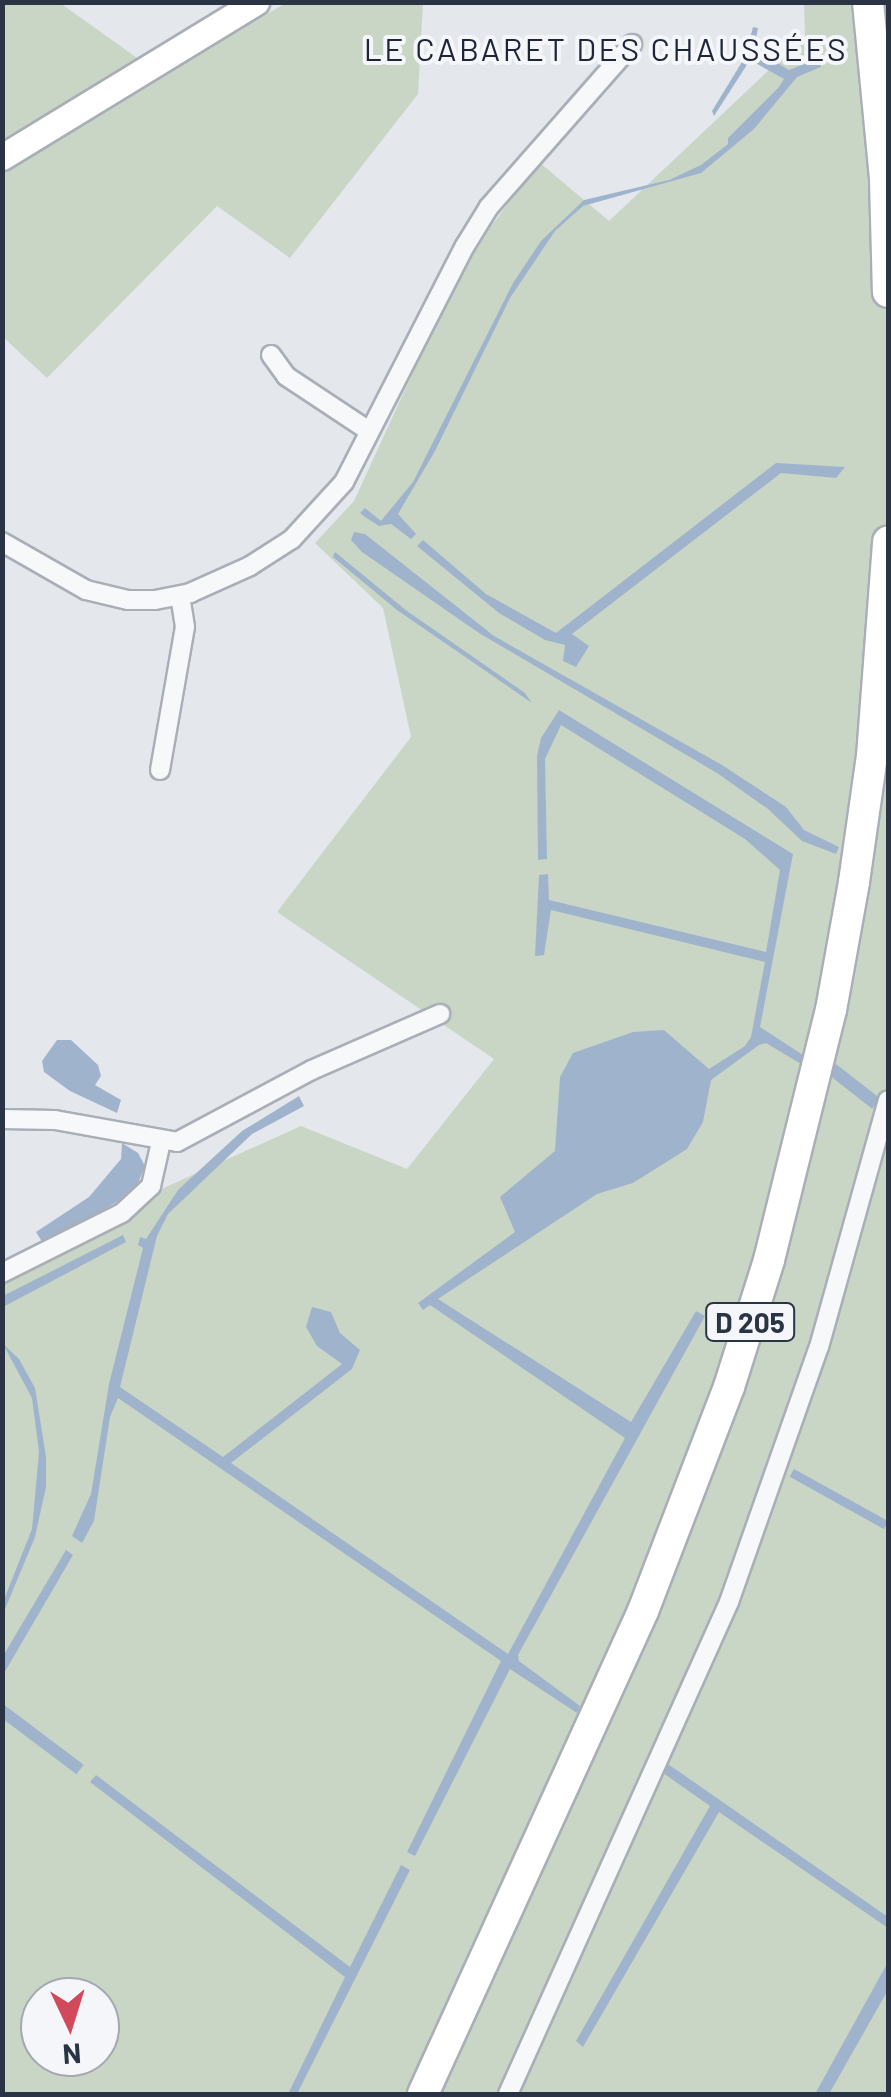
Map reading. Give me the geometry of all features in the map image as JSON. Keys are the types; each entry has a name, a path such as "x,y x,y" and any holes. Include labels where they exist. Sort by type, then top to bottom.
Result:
{"main road":[{"path":"2,157 256,2"},
{"path":"868,2 885,180 888,292"},
{"name":"D 205","path":"423,2094 643,1611 729,1387 769,1260 822,1047 854,882 872,756 888,542"}],"street":[{"path":"2,542 96,593 128,600 180,596 250,566 292,538 344,482 490,207 632,44"},
{"path":"271,355 286,376 369,431"},
{"path":"160,770 185,627 180,596"},
{"path":"2,1119 56,1120 177,1142 312,1070 440,1014"},
{"path":"508,2094 729,1602 820,1347 888,1100"},
{"path":"2,1273 122,1214 151,1186 161,1142"}],"green space":[{"path":"2,3 60,3 161,75 286,3 423,3 418,94 290,258 217,206 47,378 3,337"},
{"path":"804,3 888,3 888,2094 3,2094 2,1261 301,1126 407,1169 494,1059 277,912 411,737 383,608 315,543 354,501 447,298 489,229 539,162 609,221 805,36"}],"water":[{"path":"753,27 758,28 754,49 789,70 819,58 821,67 797,77 754,129 701,173 583,206 555,231 510,298 435,451 398,514 416,534 411,539 391,524 379,526 360,513 365,508 381,521 413,482 513,283 541,241 584,200 669,180 701,165 728,144 728,138 779,87 784,79 750,60 714,116 712,111 745,57"},
{"path":"776,463 845,467 836,478 781,473 572,634 589,646 576,667 563,661 565,645 545,640 499,613 417,546 423,540 486,594 556,633"},
{"path":"354,532 365,534 494,636 722,765 786,807 804,830 839,847 836,854 802,841 768,809 717,773 479,633 362,552 351,540"},
{"path":"335,552 407,611 525,693 532,703 397,610 333,557"},
{"path":"559,710 793,854 760,1027 803,1055 801,1064 766,1043 759,1045 711,1080 703,1122 687,1149 633,1183 597,1194 438,1299 631,1422 696,1311 705,1316 518,1655 519,1661 580,1706 577,1713 510,1669 415,1856 407,1852 501,1661 118,1398 110,1417 94,1521 82,1543 72,1536 91,1494 109,1384 143,1248 138,1245 140,1237 146,1239 178,1190 242,1131 299,1096 304,1106 252,1134 168,1214 157,1236 120,1387 223,1457 342,1364 317,1346 306,1327 312,1307 331,1312 340,1333 360,1350 352,1369 231,1463 508,1654 625,1438 430,1305 423,1310 418,1303 515,1232 500,1197 555,1151 560,1077 573,1053 633,1032 664,1030 709,1069 745,1046 751,1037 765,962 551,910 544,955 535,956 539,875 548,874 549,900 766,952 780,870 745,839 561,725 545,759 547,859 538,860 537,756 541,738"},
{"path":"57,1040 71,1040 98,1065 101,1076 95,1085 121,1100 117,1113 70,1091 44,1072 42,1061"},
{"path":"836,1064 880,1098 872,1109 828,1074"},
{"path":"122,1143 138,1153 145,1166 135,1191 44,1245 36,1232 89,1197 121,1159"},
{"path":"123,1235 126,1242 3,1307 3,1296"},
{"path":"3,1344 19,1359 35,1388 46,1457 46,1487 35,1537 3,1614 3,1602 32,1529 39,1452 32,1398"},
{"path":"794,1469 888,1521 884,1529 790,1477"},
{"path":"66,1550 73,1555 3,1675 3,1656"},
{"path":"3,1704 84,1765 76,1774 2,1718"},
{"path":"668,1764 888,1917 888,1928 719,1812 583,2047 576,2041 710,1806 663,1773"},
{"path":"96,1775 350,1967 401,1865 410,1870 297,2094 288,2094 345,1977 90,1782"},
{"path":"888,1962 888,1990 829,2094 815,2094"}],"district":[{"name":"LE CABARET DES CHAUSSÉES","path":"606,48"}]}
